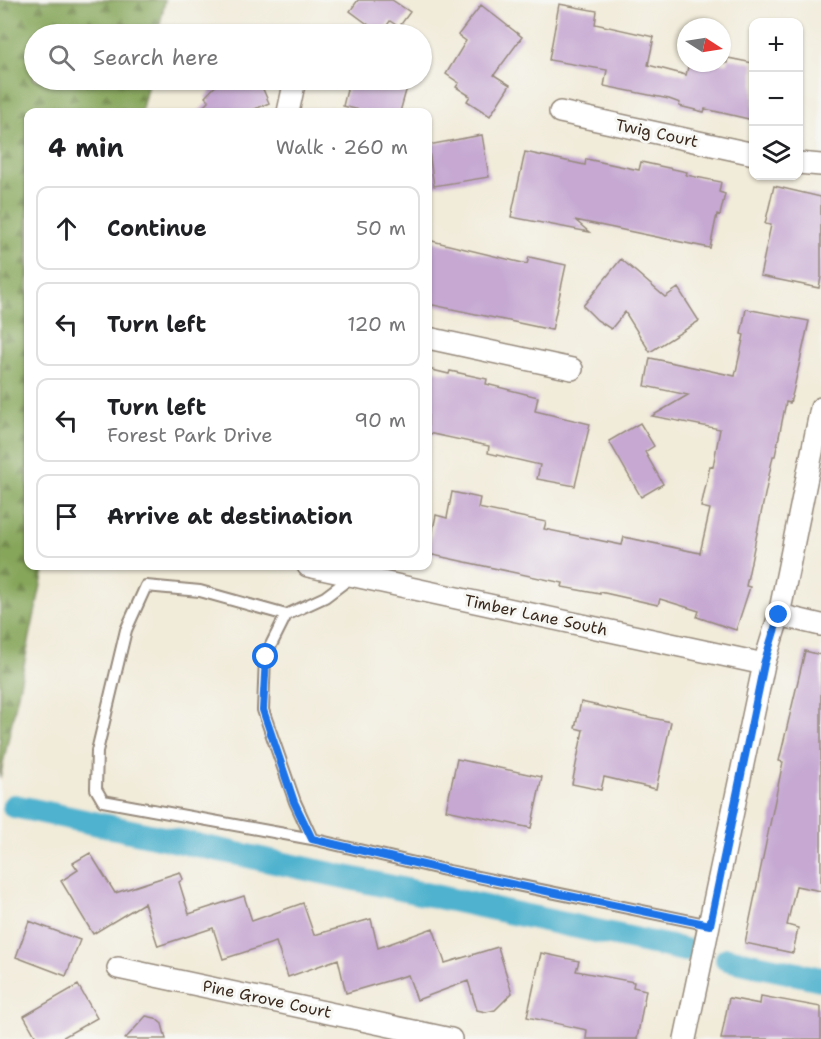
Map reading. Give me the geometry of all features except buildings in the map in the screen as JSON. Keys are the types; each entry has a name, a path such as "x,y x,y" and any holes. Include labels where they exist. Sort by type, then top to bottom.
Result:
{"street":[{"path":"289,108 293,90"},
{"name":"Twig Court","path":"560,112 749,153"},
{"path":"803,163 821,165"},
{"path":"432,339 572,369"},
{"path":"685,1039 764,664 779,615 821,408"},
{"name":"Timber Lane South","path":"328,570 764,664"},
{"path":"779,615 821,625"},
{"name":"Pine Grove Court","path":"118,968 451,1039"}],"lane":[{"path":"312,839 294,802 263,710 266,657 286,615 325,597 354,575"},
{"path":"286,615 200,591 146,586 126,630 97,751 96,789 103,801 312,839 449,871 710,925"}],"green space":[{"path":"0,0 165,0 160,24 24,24 24,90 146,90 142,108 24,108 24,570 44,570 0,778"}],"waterway":[{"path":"14,806 685,950"},
{"path":"727,959 821,979"}],"route":[{"path":"266,657 263,710 294,802 312,839 449,871 710,925 764,664 779,615"}]}
